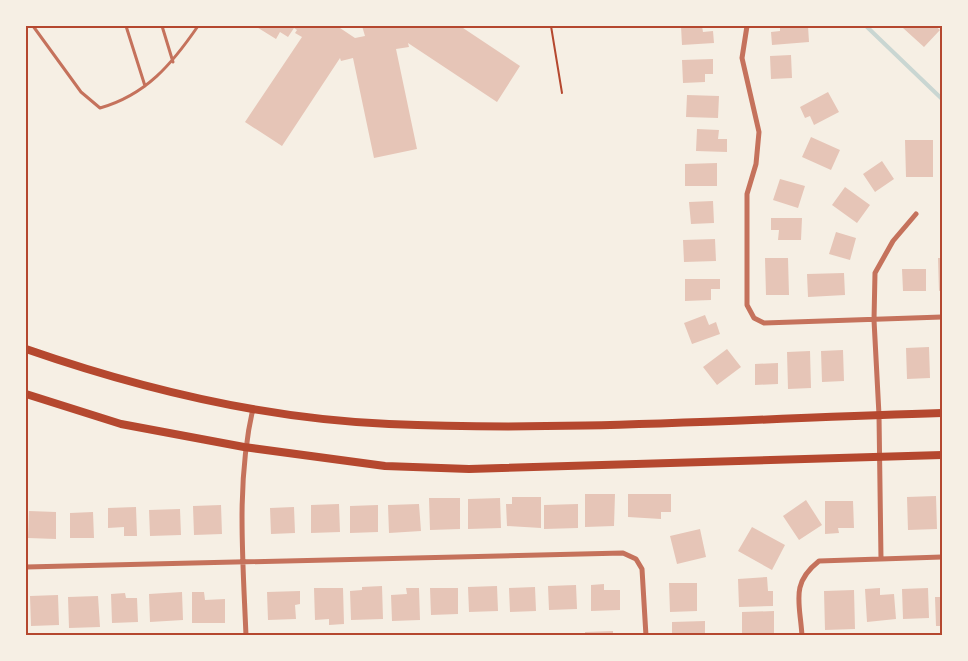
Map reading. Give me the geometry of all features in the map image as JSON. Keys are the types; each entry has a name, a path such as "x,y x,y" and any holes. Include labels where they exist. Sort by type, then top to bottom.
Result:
{"main road":[{"path":"26,350 131,382 253,408 387,424 566,425 942,413"},
{"path":"26,394 121,424 244,447 385,466 469,470 942,456"}],"street":[{"path":"747,26 742,58 759,132 756,164 747,194 746,226 747,305 754,318 764,323 942,317"},
{"path":"881,559 879,415 874,320 875,273 893,240 916,214"},
{"path":"246,636 241,482 244,447 253,408"},
{"path":"26,567 623,553 636,559 642,569 646,636"},
{"path":"802,636 799,588 805,572 819,561 942,557"}],"lane":[{"path":"33,26 81,92 100,108 123,101 145,86 172,62 198,26"},
{"path":"126,26 145,86"},
{"path":"162,26 172,62"}],"path":[{"path":"551,26 562,93"}],"building":[{"path":"255,26 337,26 355,38 365,36 362,26 460,26 520,66 497,102 408,43 409,47 396,49 417,149 374,158 353,58 341,61 340,58 282,146 245,122 302,37 295,33 297,30 294,28 288,37 280,32 276,39"},
{"path":"681,26 702,26 703,32 713,31 714,43 682,45"},
{"path":"780,26 808,26 809,42 772,45 771,32 780,31"},
{"path":"905,26 935,26 940,30 924,47 903,28"},
{"path":"791,55 792,78 771,79 770,56"},
{"path":"713,59 713,74 705,74 705,82 683,83 682,60"},
{"path":"828,92 839,112 814,125 810,116 805,118 800,107"},
{"path":"687,95 719,96 718,118 686,117"},
{"path":"697,129 719,130 718,139 727,139 727,152 696,151"},
{"path":"811,137 840,150 831,170 802,157"},
{"path":"905,140 933,140 933,177 906,177"},
{"path":"882,161 894,179 875,192 863,174"},
{"path":"717,163 717,186 685,186 685,164"},
{"path":"780,179 805,186 798,208 773,200"},
{"path":"845,187 870,205 857,223 832,205"},
{"path":"713,201 714,223 691,224 689,202"},
{"path":"771,218 802,218 801,240 778,240 779,230 771,230"},
{"path":"836,232 856,238 850,260 829,254"},
{"path":"715,239 716,261 684,262 683,240"},
{"path":"765,258 788,258 789,295 766,295"},
{"path":"938,258 942,258 942,290 939,291"},
{"path":"902,269 926,269 926,291 903,291"},
{"path":"844,273 845,295 808,297 807,274"},
{"path":"685,279 720,279 720,289 711,289 711,300 685,301"},
{"path":"705,315 709,325 716,322 720,334 692,344 684,323"},
{"path":"929,347 930,378 907,379 906,348"},
{"path":"727,349 741,367 717,385 703,367"},
{"path":"843,350 844,381 822,382 821,351"},
{"path":"810,351 811,388 788,389 787,352"},
{"path":"778,363 778,384 755,385 755,364"},
{"path":"585,494 615,494 614,526 585,527"},
{"path":"628,494 671,494 671,512 661,512 661,519 628,517"},
{"path":"936,496 937,529 908,530 907,497"},
{"path":"512,497 541,497 541,528 507,526 506,504 512,504"},
{"path":"429,498 460,498 460,529 430,530"},
{"path":"500,498 501,528 468,529 468,499"},
{"path":"806,500 822,525 799,540 783,516"},
{"path":"825,501 853,501 854,528 838,528 839,533 825,534"},
{"path":"339,504 340,532 311,533 311,505"},
{"path":"419,504 421,531 389,533 388,505"},
{"path":"578,504 578,528 544,529 544,505"},
{"path":"221,505 222,534 194,535 193,506"},
{"path":"378,505 378,532 350,533 350,506"},
{"path":"136,507 137,536 124,536 124,527 108,528 108,508"},
{"path":"294,507 295,533 271,534 270,508"},
{"path":"180,509 181,535 150,536 149,510"},
{"path":"29,511 56,512 56,539 28,538"},
{"path":"93,512 94,538 70,538 70,513"},
{"path":"752,527 785,545 772,570 738,551"},
{"path":"700,529 706,557 677,564 670,536"},
{"path":"767,577 768,591 773,591 773,606 739,607 738,579"},
{"path":"669,583 697,583 697,611 670,612"},
{"path":"604,584 604,590 620,590 620,610 591,611 591,585"},
{"path":"576,585 577,609 549,610 548,586"},
{"path":"382,586 383,619 351,620 350,591 362,590 362,587"},
{"path":"497,586 498,611 469,612 468,587"},
{"path":"535,587 536,611 510,612 509,588"},
{"path":"314,588 343,588 344,624 329,625 329,619 315,620"},
{"path":"406,588 419,588 420,620 392,621 391,595 407,594"},
{"path":"430,588 458,588 458,614 431,615"},
{"path":"880,588 880,595 894,594 896,619 867,622 865,589"},
{"path":"928,588 929,618 903,619 902,589"},
{"path":"854,590 855,629 825,630 824,591"},
{"path":"300,591 300,604 295,605 296,619 268,620 267,592"},
{"path":"182,592 183,620 150,622 149,594"},
{"path":"192,592 204,592 205,600 225,599 225,623 192,623"},
{"path":"125,593 126,598 137,598 138,622 112,623 111,594"},
{"path":"58,595 59,625 31,626 30,596"},
{"path":"98,596 100,627 69,628 68,597"},
{"path":"935,597 942,597 942,626 936,626"},
{"path":"774,611 774,636 742,636 742,612"},
{"path":"705,621 705,636 672,635 672,622"},
{"path":"613,631 613,636 585,636 585,632"}],"waterway":[{"path":"866,26 942,99"}]}
